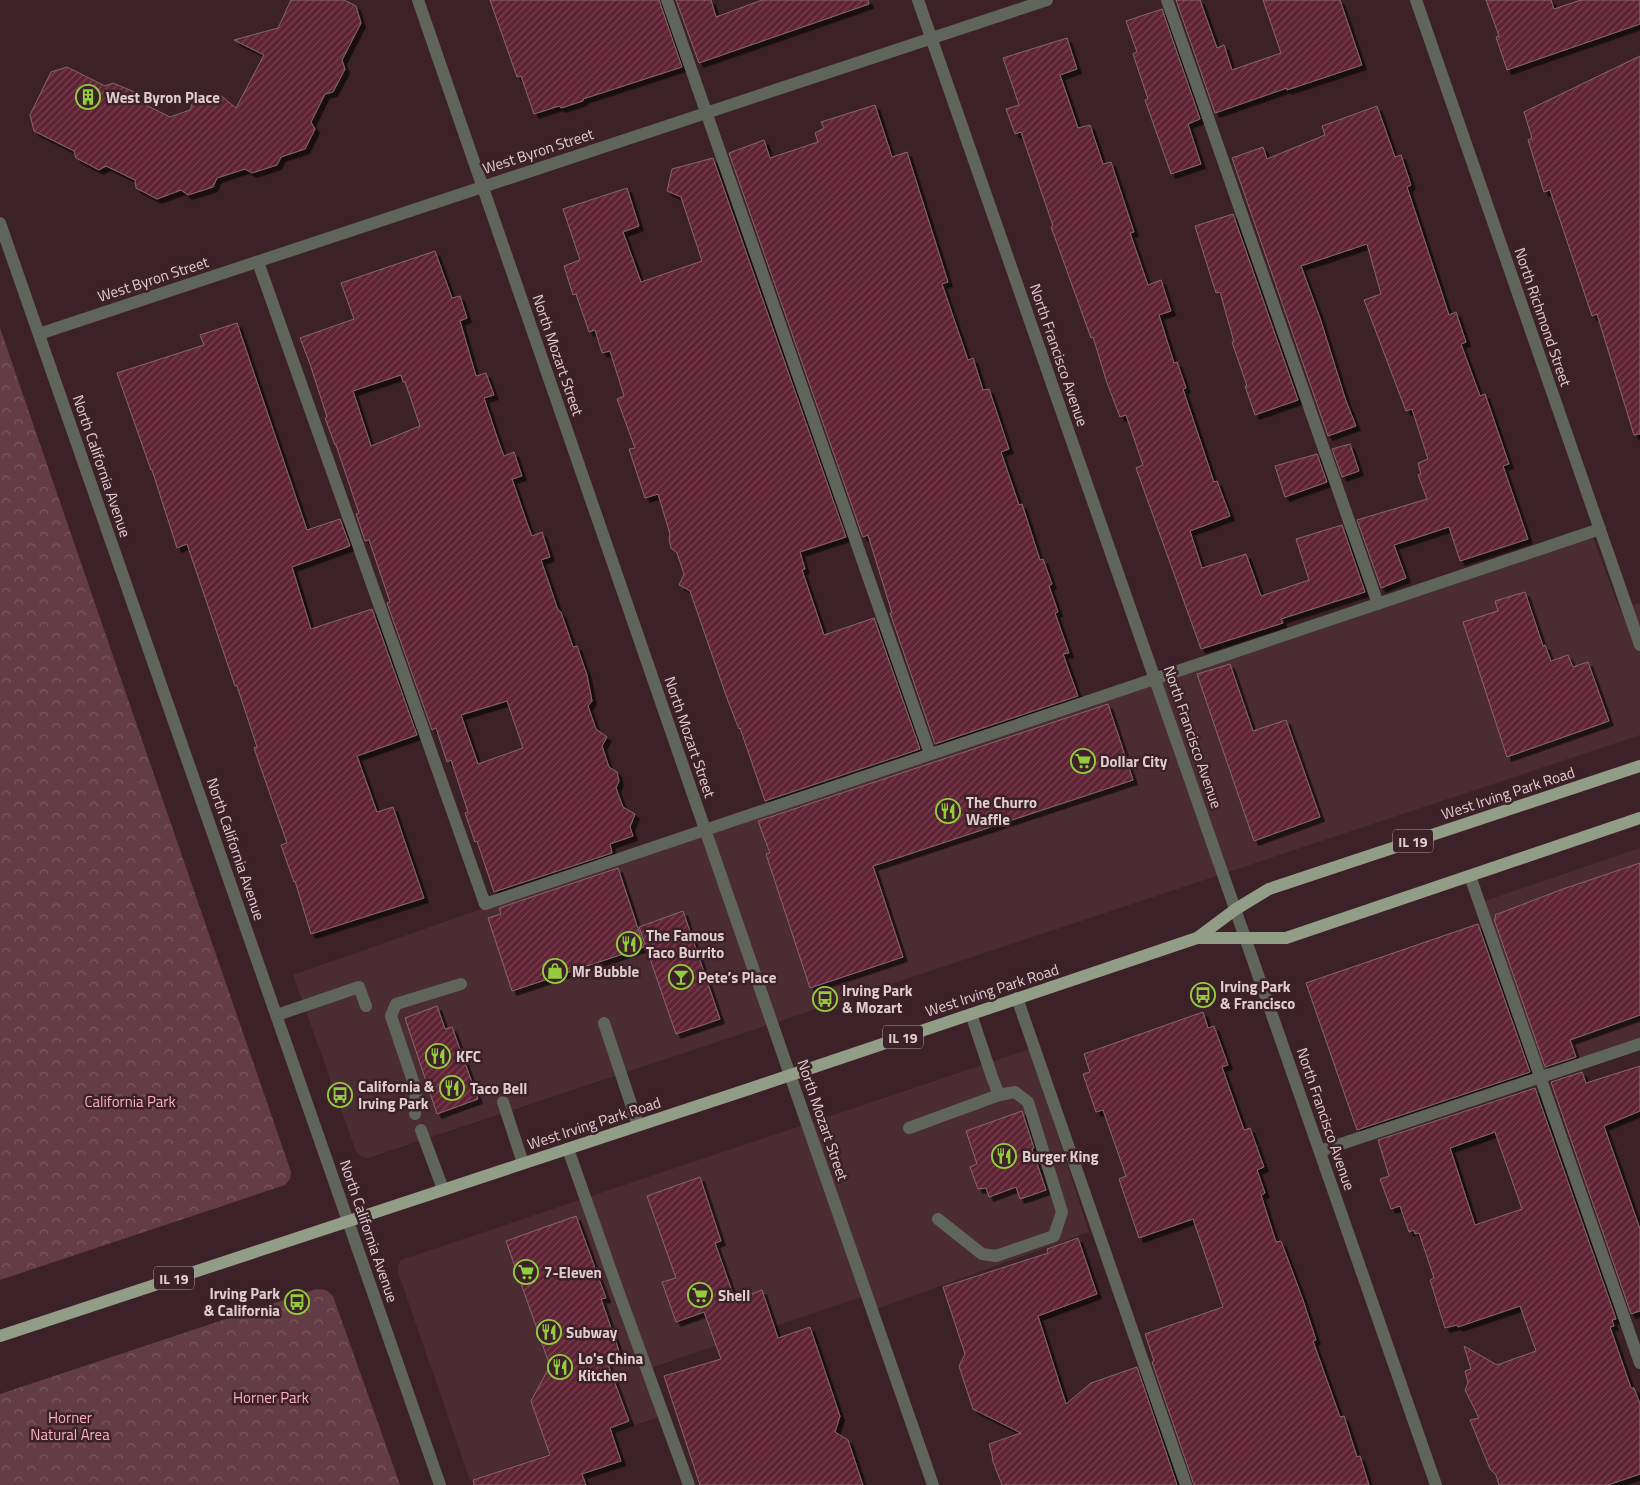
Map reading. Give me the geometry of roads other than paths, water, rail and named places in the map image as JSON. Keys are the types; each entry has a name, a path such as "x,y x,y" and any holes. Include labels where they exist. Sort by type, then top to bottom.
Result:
{"main road":[{"name":"West Irving Park Road","path":"0,1336 568,1149 1197,938 1236,909 1269,889 1640,766"},
{"name":"West Irving Park Road","path":"1197,938 1286,938 1640,818"}],"street":[{"name":"North Mozart Street","path":"418,0 933,1485"},
{"path":"667,0 930,754"},
{"name":"North Francisco Avenue","path":"918,0 1436,1485"},
{"name":"West Byron Street","path":"39,334 1046,0"},
{"path":"1167,0 1378,604"},
{"name":"North Richmond Street","path":"1416,0 1640,645"},
{"name":"North California Avenue","path":"0,224 440,1485"},
{"path":"258,262 485,904 1600,529"},
{"path":"1470,876 1640,1363"},
{"path":"415,1114 416,1090 391,1016 396,1004 461,984"},
{"path":"277,1015 360,987 366,1006"},
{"path":"1017,998 1186,1485"},
{"path":"971,1014 1000,1095"},
{"path":"604,1023 638,1125"},
{"path":"1320,1151 1640,1044"},
{"path":"909,1128 1000,1095 1016,1092 1028,1102 1062,1212 1054,1236 996,1256 982,1254 938,1218"},
{"path":"503,1102 523,1163"},
{"path":"421,1130 443,1189"},
{"path":"568,1149 616,1288 689,1485"}],"place":[{"name":"West Byron Place","path":"88,97"},
{"name":"Dollar City","path":"1083,761"},
{"name":"The Churro Waffle","path":"948,811"},
{"name":"The Famous Taco Burrito","path":"629,944"},
{"name":"Mr Bubble","path":"555,971"},
{"name":"Pete’s Place","path":"681,977"},
{"name":"Irving Park & Francisco","path":"1203,995"},
{"name":"Irving Park & Mozart","path":"825,999"},
{"name":"KFC","path":"438,1056"},
{"name":"Taco Bell","path":"452,1088"},
{"name":"California & Irving Park","path":"340,1095"},
{"name":"Burger King","path":"1004,1156"},
{"name":"7-Eleven","path":"526,1272"},
{"name":"Shell","path":"700,1295"},
{"name":"Irving Park & California","path":"297,1302"},
{"name":"Subway","path":"549,1332"},
{"name":"Lo's China Kitchen","path":"560,1367"}],"park label":[{"name":"California Park","path":"130,1101"},
{"name":"Horner Park","path":"271,1397"},
{"name":"Horner Natural Area","path":"70,1426"}]}
